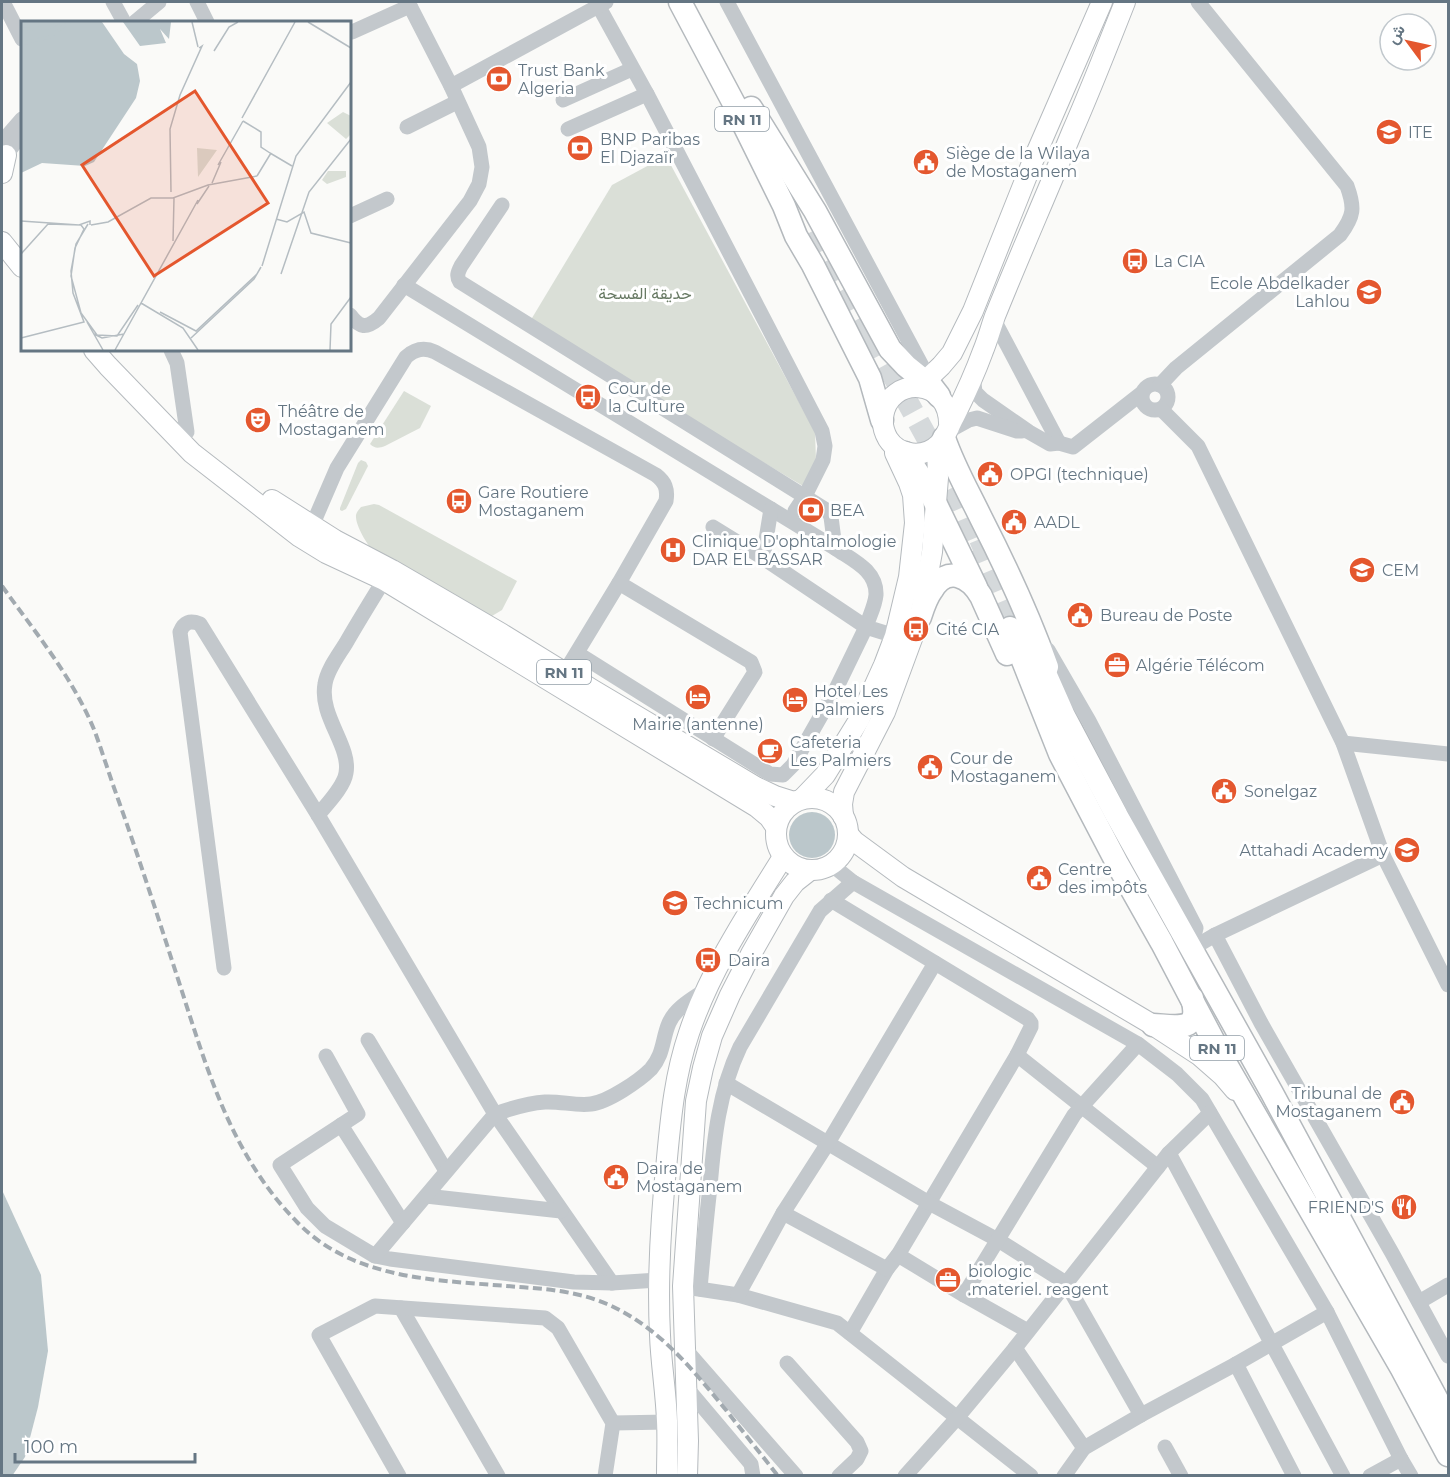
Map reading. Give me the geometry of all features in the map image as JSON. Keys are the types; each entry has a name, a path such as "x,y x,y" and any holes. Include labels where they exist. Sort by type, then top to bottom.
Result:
{"highway":[{"name":"RN 11","path":"680,2 746,112 811,232"},
{"name":"RN 11","path":"696,2 746,112"},
{"path":"746,112 815,211 890,349 928,386"},
{"path":"746,112 796,236 870,378 892,437 922,479 937,507 1023,688 1060,754"},
{"path":"944,436 955,468 981,519 1020,626"},
{"path":"920,617 933,587 946,577 961,576 976,587"},
{"name":"RN 11","path":"1020,626 1064,716 1449,1420"},
{"name":"RN 11","path":"1020,626 1060,754 1252,1110 1402,1369 1449,1455"},
{"path":"1153,1025 1179,1027 1187,1025 1193,1019 1196,1011 1191,996"}],"main road":[{"path":"928,386 946,405 949,416 938,478 932,552 920,617 885,712 844,792 842,804 847,844 843,854 825,868 809,871 800,869 783,858 776,843 776,827 786,809 798,801 825,775 859,720 895,636 909,577 915,523 913,495 884,409 897,392 907,388 928,386 952,353 973,311 1032,163 1102,2"},
{"path":"892,437 916,454 927,452 944,436 973,375 1125,2"},
{"path":"2,229 21,252"},
{"path":"2,242 21,266"},
{"name":"RN 11","path":"95,351 192,453 300,537 326,553 384,580 757,807 769,817 776,827"},
{"name":"RN 11","path":"112,351 199,445 226,469 312,526 402,576 756,787 798,801"},
{"path":"798,801 811,798 830,802 837,808 854,841 903,877 1153,1025 1199,1055 1223,1076 1252,1110"},
{"path":"667,1476 668,1422 660,1338 658,1280 665,1179 678,1069 689,1032 707,989 740,926 783,858"},
{"path":"834,863 863,862 903,877"},
{"path":"687,1476 685,1349 692,1288 696,1101 712,1036 730,995 784,896 795,882 809,871"},
{"path":"1153,1025 1250,1053"}],"street":[{"path":"3,2 21,37"},
{"path":"112,2 122,21"},
{"path":"136,21 159,2"},
{"path":"197,2 206,21"},
{"path":"727,2 928,386"},
{"path":"1160,385 1176,368 1340,235 1352,213 1353,201 1347,186 1197,2"},
{"path":"351,316 358,324 364,326 379,318 470,201 479,184 482,167 479,147 409,4 352,32"},
{"path":"451,87 604,4 632,69 822,431 825,446 823,460 806,496 795,511"},
{"path":"563,100 632,69"},
{"path":"568,129 647,94"},
{"path":"407,127 457,102"},
{"path":"3,158 21,120"},
{"path":"3,158 21,135"},
{"path":"351,216 387,199"},
{"path":"502,205 461,266 457,278 460,282 828,511 831,517 835,548"},
{"path":"404,285 835,548 868,570 874,583 876,596 866,627 835,691 793,765 783,775 770,774 577,653"},
{"path":"994,320 1059,443"},
{"path":"312,526 337,468 406,357 417,350 429,350 656,475 662,480 667,490 666,501 565,672"},
{"path":"171,351 177,363 187,432"},
{"path":"973,375 975,392 983,400 1050,444 1059,443 1073,447 1149,385 1160,385 1165,388 1168,399 1161,409 1154,410 1146,407 1142,401 1142,393"},
{"path":"1161,409 1198,446 1344,743 1383,855 1449,985"},
{"path":"944,436 969,420 977,418 1017,431 1029,432"},
{"path":"763,558 771,509"},
{"path":"713,528 763,558 866,627 895,636"},
{"path":"318,815 342,783 346,772 345,756 327,713 323,696 325,682 332,665 384,580"},
{"path":"619,583 751,662 755,672 713,739"},
{"path":"224,968 180,632 188,622 200,624 318,815 495,1114 612,1283"},
{"path":"1020,626 1050,653 1089,721 1196,928 1191,949"},
{"path":"1344,743 1449,754"},
{"path":"1191,949 1215,935 1383,855"},
{"path":"834,863 853,882 1138,1044 1177,1074 1202,1099 1327,1312 1411,1476"},
{"path":"853,882 820,911 733,1062 715,1135 692,1288 738,1295 837,1323 1031,1476"},
{"path":"831,900 1028,1019 1031,1023 1017,1055 898,1255 886,1269 850,1333"},
{"path":"1215,935 1261,1023 1449,1356"},
{"path":"738,1295 783,1213 828,1143 935,963"},
{"path":"375,1256 495,1114 547,1101 591,1104 619,1093 648,1072 657,1062 669,1023 674,1015 707,989"},
{"path":"368,1040 446,1171"},
{"path":"964,1295 1074,1115 1138,1044"},
{"path":"1017,1055 1158,1167"},
{"path":"326,1056 358,1114 280,1165 307,1208 325,1226 375,1256 574,1282 612,1283 658,1280"},
{"path":"726,1083 929,1203 998,1240 1066,1283 1141,1414"},
{"path":"905,1476 1015,1348 1169,1153 1210,1113"},
{"path":"341,1125 404,1223"},
{"path":"1169,1153 1343,1476"},
{"path":"426,1196 561,1211"},
{"path":"783,1213 886,1269"},
{"path":"898,1255 1028,1330"},
{"path":"1419,1302 1449,1285"},
{"path":"399,1476 319,1335 375,1306 545,1318 558,1328 612,1423 605,1476"},
{"path":"401,1308 498,1476"},
{"path":"1064,1476 1084,1448 1141,1414 1236,1364 1327,1312"},
{"path":"1015,1348 1084,1448"},
{"path":"685,1349 796,1476"},
{"path":"787,1363 857,1442 861,1451 857,1459 839,1476"},
{"path":"1236,1364 1294,1476"},
{"path":"686,1387 751,1464 753,1476"},
{"path":"612,1423 668,1422"},
{"path":"1165,1447 1181,1476"},
{"path":"1370,1476 1401,1459"}],"green space":[{"name":"حديقة الفسحة","path":"666,156 815,432 816,460 803,486 529,323 612,185"},
{"path":"404,391 431,406 420,428 385,446 374,447 370,444"},
{"path":"361,460 368,466 346,509 342,511 340,508"},
{"path":"374,504 517,581 502,610 492,616 482,614 373,551 359,529 356,515 361,507"}],"shaded area":[{"path":"812,812 828,819 835,835 828,851 812,858 796,851 789,835 796,819"},
{"path":"2,1190 41,1275 48,1351 38,1407 25,1457 12,1476 2,1475"}],"tunnel":[{"path":"809,233 875,352"},
{"path":"871,335 943,467"},
{"path":"934,460 958,506 980,558"},
{"path":"980,539 1016,626"}],"railway":[{"path":"2,586 53,656 86,712 95,732 198,1042 222,1106 254,1167 297,1222 320,1242 372,1267 430,1279 564,1292 596,1300 625,1313 658,1336 687,1364 778,1476"}],"place":[{"name":"Trust Bank Algeria","path":"499,79"},
{"name":"ITE","path":"1389,132"},
{"name":"BNP Paribas El Djazaïr","path":"580,148"},
{"name":"Siège de la Wilaya de Mostaganem","path":"926,162"},
{"name":"La CIA","path":"1135,261"},
{"name":"Ecole Abdelkader Lahlou","path":"1369,292"},
{"name":"Cour de la Culture","path":"588,397"},
{"name":"Théâtre de Mostaganem","path":"258,420"},
{"name":"OPGI (technique)","path":"990,474"},
{"name":"Gare Routiere Mostaganem","path":"459,501"},
{"name":"BEA","path":"811,510"},
{"name":"AADL","path":"1014,522"},
{"name":"Clinique D'ophtalmologie DAR EL BASSAR","path":"673,550"},
{"name":"CEM","path":"1362,570"},
{"name":"Bureau de Poste","path":"1080,615"},
{"name":"Cité CIA","path":"916,629"},
{"name":"Algérie Télécom","path":"1117,665"},
{"name":"Mairie (antenne)","path":"698,697"},
{"name":"Hotel Les Palmiers","path":"795,700"},
{"name":"Cafeteria Les Palmiers","path":"770,751"},
{"name":"Cour de Mostaganem","path":"930,767"},
{"name":"Sonelgaz","path":"1224,791"},
{"name":"Attahadi Academy","path":"1407,850"},
{"name":"Centre des impôts","path":"1039,878"},
{"name":"Technicum","path":"675,903"},
{"name":"Daira","path":"708,960"},
{"name":"Tribunal de Mostaganem","path":"1402,1102"},
{"name":"Daira de Mostaganem","path":"616,1177"},
{"name":"FRIEND'S","path":"1404,1207"},
{"name":"biologic .materiel. reagent","path":"948,1280"}]}
